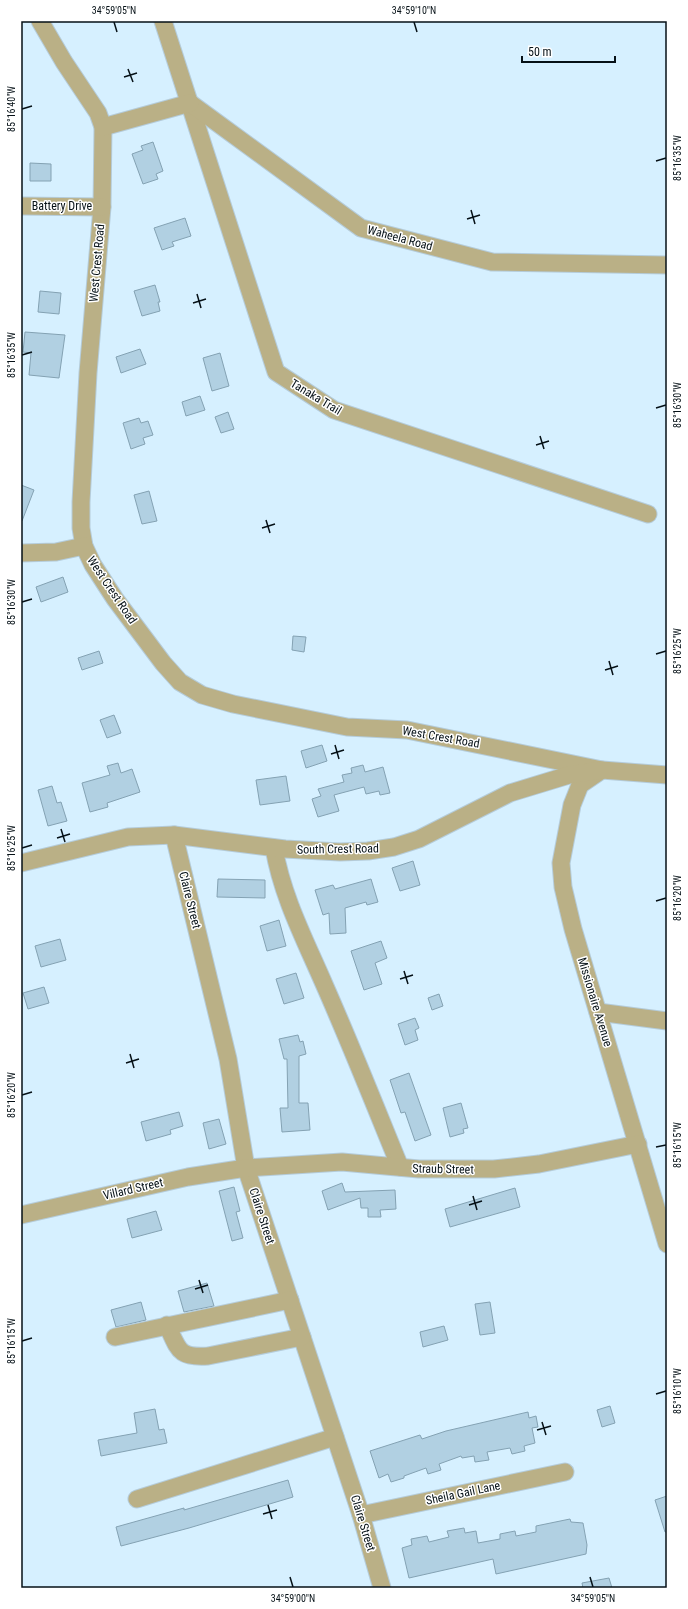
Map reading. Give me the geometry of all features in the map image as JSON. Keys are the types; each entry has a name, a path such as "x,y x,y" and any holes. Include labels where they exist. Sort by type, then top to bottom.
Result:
{"street":[{"name":"West Crest Road","path":"40,21 64,62 98,113 104,127 102,207 88,373 81,502 81,528 84,546 93,565 115,599 163,663 180,682 202,695 233,704 348,727 407,730 602,770"},
{"name":"Tanaka Trail","path":"163,21 276,372 334,410 648,514"},
{"path":"104,127 190,103"},
{"name":"Waheela Road","path":"190,103 361,228 492,262 667,265"},
{"name":"Battery Drive","path":"21,206 102,207"},
{"path":"21,553 56,552 84,546"},
{"name":"South Crest Road","path":"21,863 128,838 174,835 274,848 340,852 368,851 394,847 419,839 510,793 569,775 602,770 667,774"},
{"name":"Missionaire Avenue","path":"602,770 580,785 572,805 561,863 563,887 573,929 638,1144 663,1216 667,1244"},
{"name":"Claire Street","path":"174,835 228,1059 246,1168 361,1515 382,1588"},
{"path":"274,848 277,870 301,934 363,1074 400,1167"},
{"path":"598,1012 667,1021"},
{"name":"Straub Street","path":"246,1168 342,1162 419,1169 494,1169 540,1164 638,1144"},
{"name":"Villard Street","path":"21,1215 188,1177 246,1168"},
{"path":"115,1336 290,1300"},
{"path":"168,1325 177,1347 184,1354 193,1357 208,1356 302,1338"},
{"path":"137,1500 335,1437"},
{"name":"Sheila Gail Lane","path":"361,1515 565,1472"}],"building":[{"path":"153,142 163,171 156,174 158,179 143,184 132,154 143,150 141,146"},
{"path":"30,163 51,164 51,181 30,181"},
{"path":"185,218 191,236 172,242 174,246 162,250 154,228"},
{"path":"155,285 160,302 158,302 160,311 142,316 134,291"},
{"path":"40,291 61,293 59,314 38,312"},
{"path":"25,332 65,335 59,378 29,375 31,353 23,352"},
{"path":"140,349 146,364 121,373 116,357"},
{"path":"220,353 229,386 212,391 203,358"},
{"path":"200,396 205,410 186,416 182,402"},
{"path":"228,412 234,429 221,433 215,417"},
{"path":"139,418 141,423 148,421 153,435 143,438 145,444 131,449 123,423"},
{"path":"21,485 34,490 22,521 21,521"},
{"path":"149,491 157,521 142,524 134,495"},
{"path":"63,577 68,592 41,602 36,587"},
{"path":"293,636 306,637 304,652 292,650"},
{"path":"99,651 103,663 82,670 78,658"},
{"path":"114,715 121,733 107,738 100,720"},
{"path":"322,745 327,761 306,768 301,751"},
{"path":"118,763 121,773 132,769 140,792 107,803 108,807 90,812 82,783 110,775 107,766"},
{"path":"363,765 365,772 383,767 390,793 380,795 379,791 366,794 364,787 334,795 339,811 318,817 312,799 321,796 318,789 344,782 342,775 352,773 351,768"},
{"path":"286,776 290,801 260,805 256,780"},
{"path":"52,786 57,803 61,802 67,821 48,826 38,790"},
{"path":"413,861 420,885 400,891 392,868"},
{"path":"218,879 265,880 265,898 217,897"},
{"path":"371,879 378,902 367,905 366,902 345,908 346,933 330,934 329,913 323,915 315,890 333,885 335,889"},
{"path":"279,920 286,946 267,951 260,926"},
{"path":"60,939 66,960 41,967 35,946"},
{"path":"381,941 387,958 375,963 382,984 364,990 351,951"},
{"path":"296,973 304,998 284,1004 276,979"},
{"path":"44,987 49,1003 28,1009 23,993"},
{"path":"439,994 443,1006 432,1010 428,998"},
{"path":"415,1018 419,1028 415,1030 418,1040 405,1045 398,1024"},
{"path":"298,1035 300,1042 303,1041 306,1054 299,1056 299,1103 308,1103 310,1130 282,1132 280,1108 288,1108 287,1059 284,1059 279,1039"},
{"path":"409,1073 431,1135 415,1141 405,1112 401,1113 390,1080"},
{"path":"461,1103 468,1128 463,1129 464,1133 450,1137 443,1108"},
{"path":"179,1112 183,1126 170,1130 171,1134 146,1141 141,1122"},
{"path":"219,1119 226,1144 209,1149 203,1123"},
{"path":"342,1183 345,1192 395,1190 396,1209 380,1210 381,1217 368,1217 368,1208 361,1208 360,1198 328,1210 322,1191"},
{"path":"234,1187 240,1211 236,1212 243,1238 232,1241 219,1191"},
{"path":"515,1188 520,1207 450,1227 445,1209"},
{"path":"156,1211 162,1230 132,1238 127,1219"},
{"path":"207,1283 214,1306 184,1312 178,1291"},
{"path":"141,1302 146,1320 116,1327 111,1310"},
{"path":"490,1302 495,1333 480,1335 475,1304"},
{"path":"444,1326 448,1340 423,1347 420,1332"},
{"path":"610,1406 615,1423 602,1427 597,1410"},
{"path":"155,1409 159,1430 164,1429 167,1443 101,1456 98,1440 137,1433 134,1413"},
{"path":"528,1412 529,1418 536,1416 538,1427 532,1428 535,1443 524,1446 525,1451 512,1454 510,1448 487,1452 489,1460 475,1462 474,1456 462,1458 461,1456 439,1464 441,1470 428,1474 426,1468 391,1482 388,1474 379,1478 370,1451 420,1435 422,1439 446,1431"},
{"path":"288,1480 293,1497 189,1528 121,1546 116,1527 184,1508 184,1510"},
{"path":"667,1496 667,1532 665,1532 655,1500"},
{"path":"570,1519 571,1522 583,1523 587,1545 586,1554 496,1574 493,1559 409,1578 402,1548 412,1545 411,1539 427,1536 429,1542 449,1537 447,1531 464,1528 465,1533 476,1531 478,1543 500,1539 500,1534 515,1531 516,1536 536,1532 536,1526"},
{"path":"609,1578 612,1588 583,1588 582,1583"}]}
